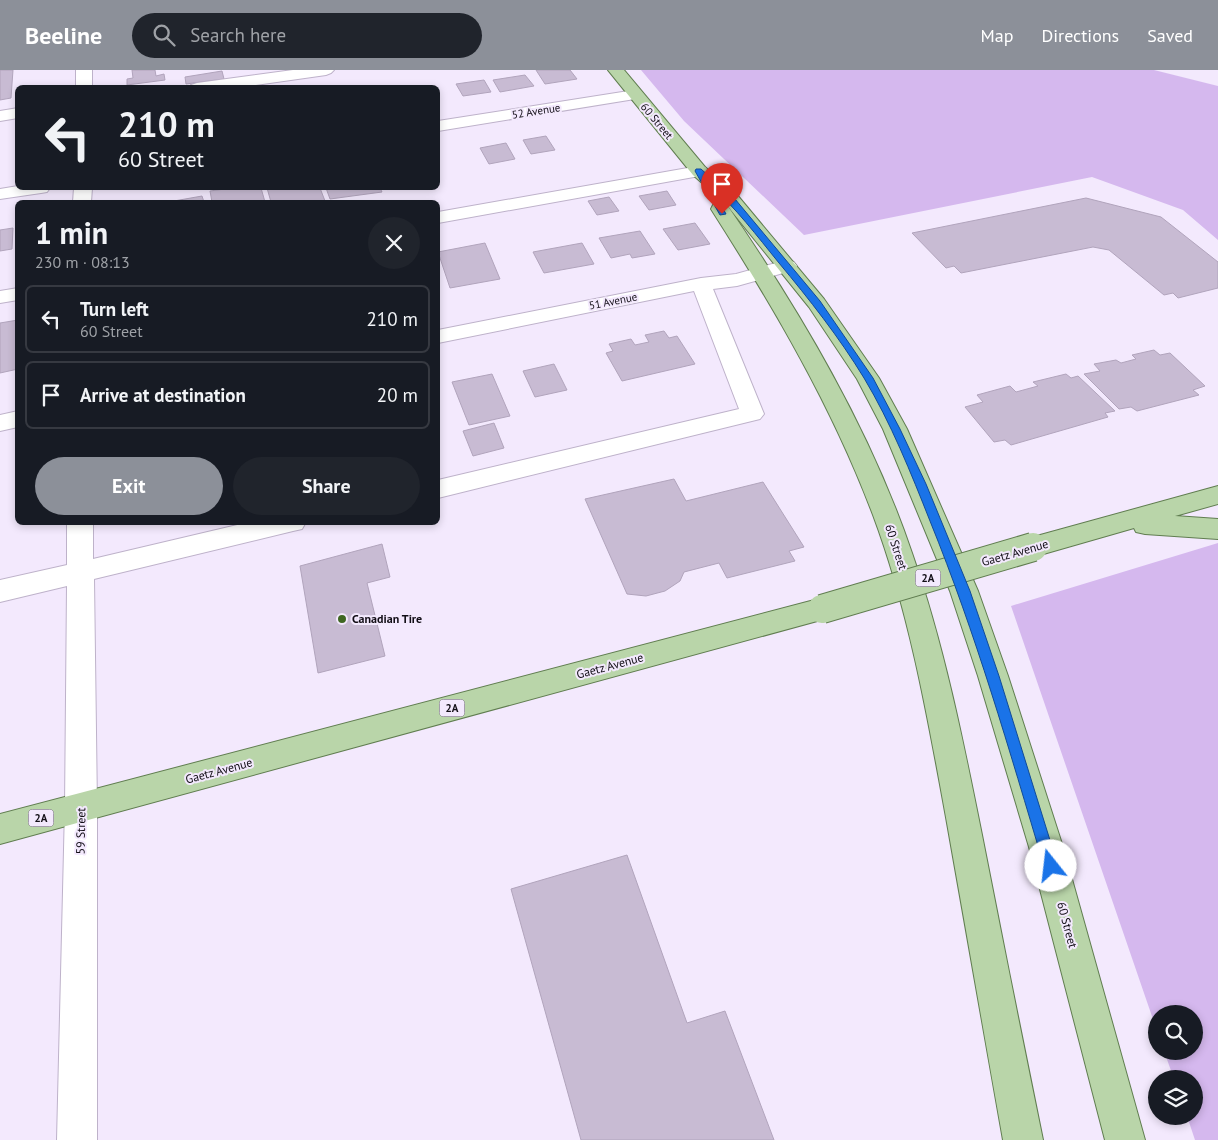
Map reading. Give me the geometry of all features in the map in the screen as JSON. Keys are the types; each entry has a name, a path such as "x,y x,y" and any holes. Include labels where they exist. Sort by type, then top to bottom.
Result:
{"main road":[{"name":"60 Street","path":"616,70 699,171 732,200 775,270 826,384 858,448 886,517 914,602 948,740 1023,1140"},
{"name":"60 Street","path":"699,171 714,200 775,270 842,336 868,378 920,484 964,591 993,676 1046,847 1125,1140"},
{"name":"Gaetz Avenue","path":"0,829 822,609 1218,495"},
{"path":"1114,525 1186,526 1218,529"}],"street":[{"path":"84,70 84,85"},
{"path":"209,85 248,75 326,70"},
{"name":"52 Avenue","path":"440,126 635,95"},
{"path":"0,116 15,114"},
{"path":"440,218 699,171"},
{"path":"0,194 27,190"},
{"name":"51 Avenue","path":"440,336 701,284 737,280 775,270"},
{"path":"440,488 752,414 710,302 701,284"},
{"path":"0,297 15,294"},
{"path":"0,423 15,420"},
{"name":"59 Street","path":"77,1140 81,808 80,525"},
{"path":"0,591 280,525"}],"shaded area":[{"path":"641,70 1154,70 1218,86 1218,240 1183,210 1092,177 804,235 684,121"},
{"path":"1218,543 1218,1140 1195,1140 1190,1125 1203,1125 1203,1070 1171,1070 1167,1060 1203,1060 1203,1005 1148,1005 1011,606"}],"building":[{"path":"0,70 13,70 11,98 0,100"},
{"path":"132,70 155,70 156,76 164,74 165,80 127,85 127,79 133,78"},
{"path":"536,70 570,70 577,79 545,84"},
{"path":"222,71 224,79 186,84 185,77"},
{"path":"525,75 534,86 500,92 493,80"},
{"path":"484,80 491,92 463,96 456,84"},
{"path":"546,136 555,150 531,154 523,140"},
{"path":"506,143 515,159 489,164 480,148"},
{"path":"262,190 264,200 212,200 210,191"},
{"path":"268,190 321,190 325,200 270,200"},
{"path":"327,190 381,190 382,192 330,199"},
{"path":"667,191 676,205 649,210 639,196"},
{"path":"202,196 203,200 180,200"},
{"path":"609,197 619,211 597,215 588,201"},
{"path":"1086,198 1161,217 1218,262 1218,288 1178,298 1173,293 1164,295 1109,250 1093,247 961,273 954,266 946,268 912,233"},
{"path":"695,223 710,244 678,250 663,229"},
{"path":"13,228 12,249 0,251 0,230"},
{"path":"640,231 655,254 632,258 630,254 611,258 599,238"},
{"path":"485,243 500,279 450,288 440,258 440,252"},
{"path":"582,243 594,264 544,273 533,252"},
{"path":"15,320 15,370 0,373 0,323"},
{"path":"664,331 669,338 677,336 695,364 622,381 606,353 613,351 609,344 631,339 635,345 649,342 645,335"},
{"path":"1154,350 1160,355 1170,353 1205,386 1193,390 1199,395 1137,411 1131,407 1119,409 1084,374 1100,371 1094,364 1116,360 1121,363 1136,359 1132,355"},
{"path":"554,364 567,390 535,397 523,371"},
{"path":"492,374 510,416 469,425 452,382"},
{"path":"1066,374 1071,378 1078,376 1115,411 1105,413 1108,417 1011,445 1005,440 994,442 965,407 983,402 977,395 1010,386 1016,392 1038,386 1033,382"},
{"path":"494,423 504,448 473,456 463,431"},
{"path":"674,479 686,501 763,482 804,547 789,551 795,561 727,578 719,563 684,572 680,581 665,591 646,596 627,594 585,499"},
{"name":"Canadian Tire","path":"382,544 390,577 367,583 385,656 318,673 300,566"},
{"path":"627,855 687,1023 725,1011 774,1140 581,1140 511,889"}],"place":[{"name":"Canadian Tire","path":"342,619"}],"route":[{"path":"722,214 699,171 732,200 817,303 842,336 868,378 895,429 964,591 993,676 1051,866"}]}
